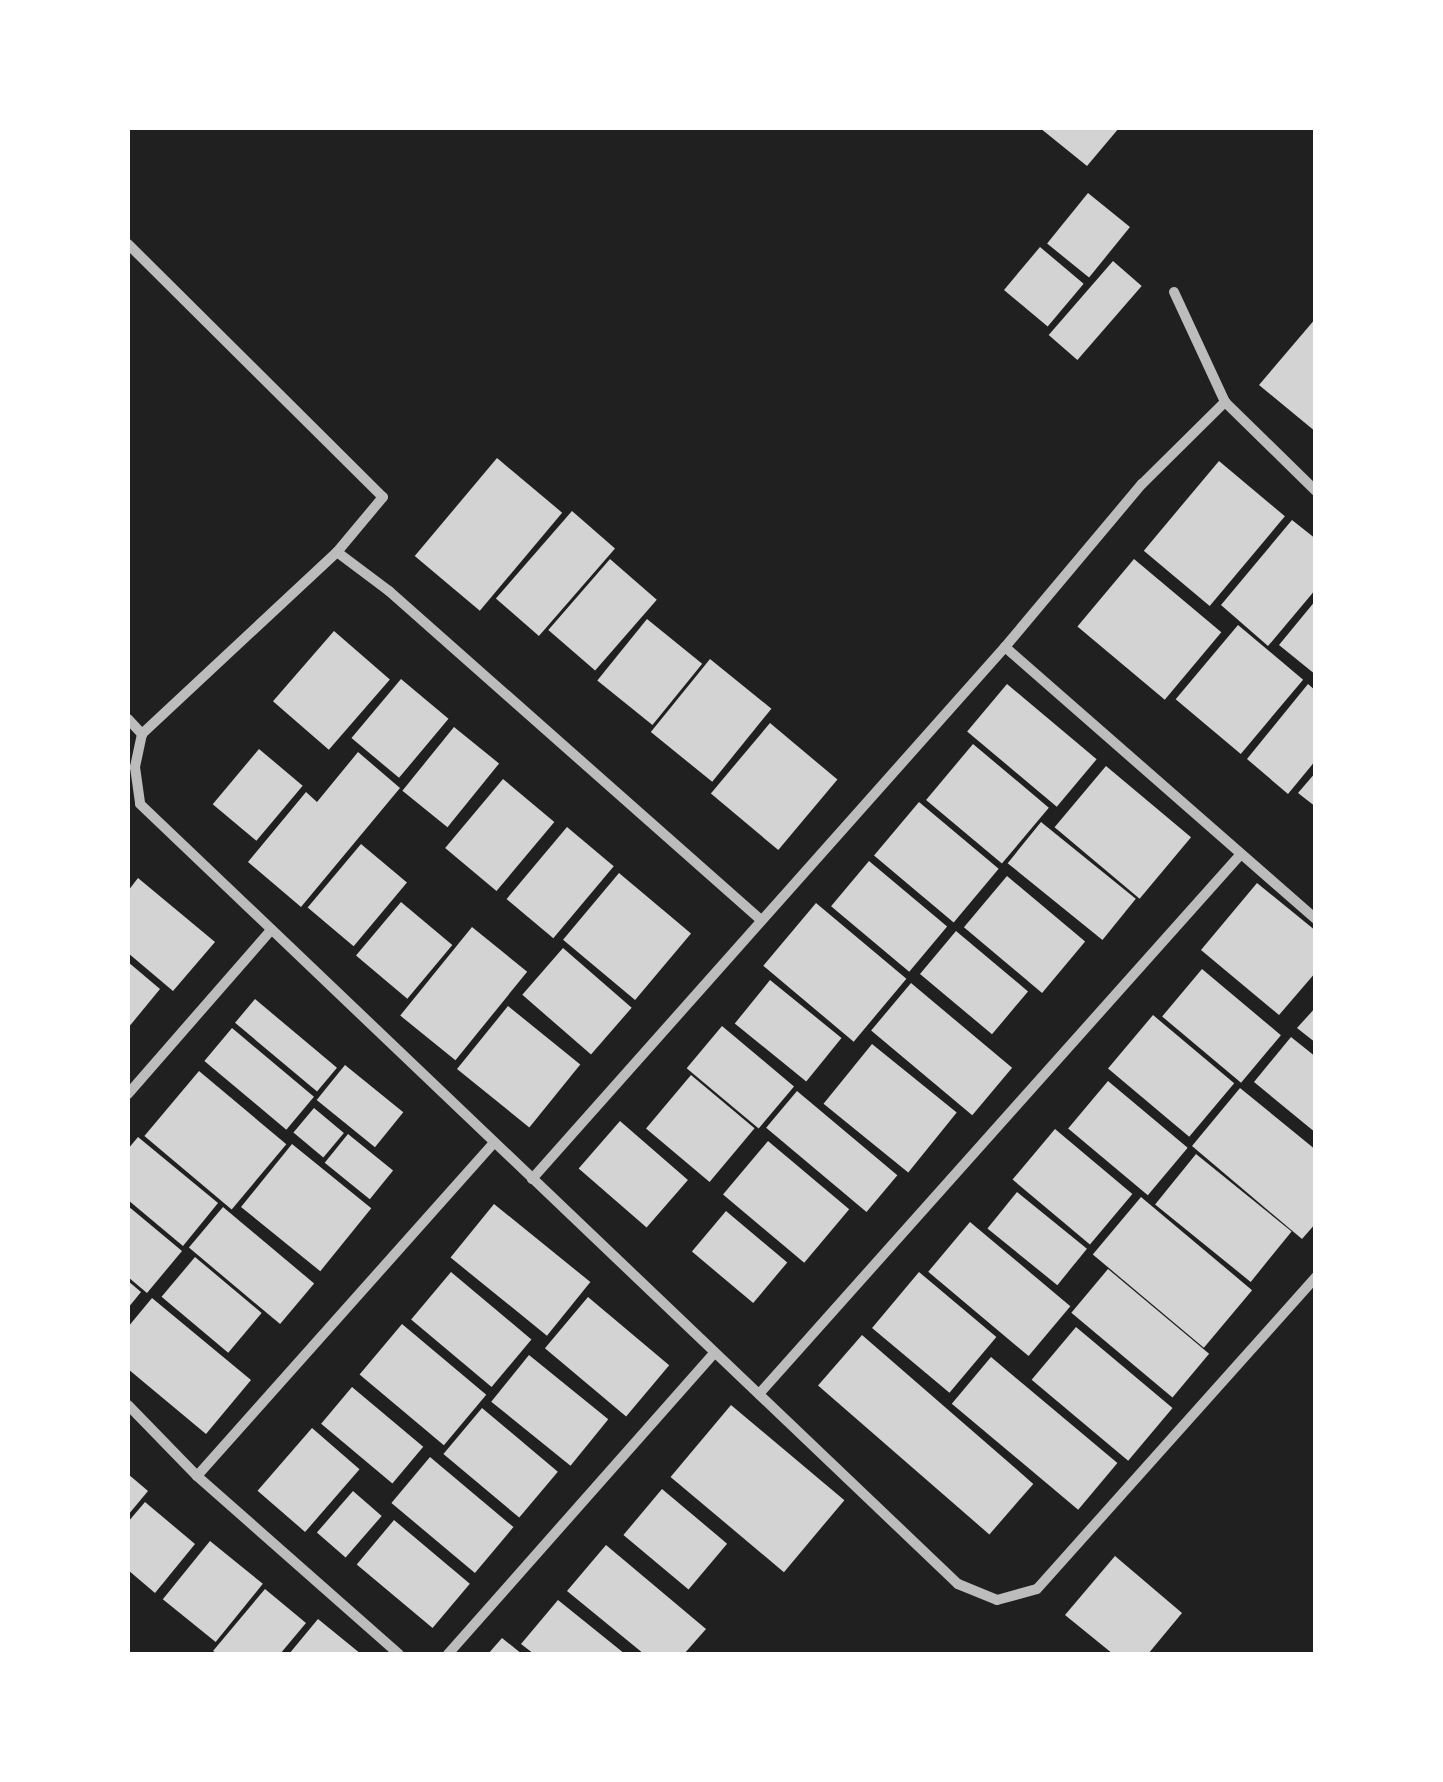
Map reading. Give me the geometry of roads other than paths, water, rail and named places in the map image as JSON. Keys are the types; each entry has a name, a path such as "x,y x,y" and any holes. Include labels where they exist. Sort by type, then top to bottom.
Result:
{"street":[{"path":"128,244 384,497 337,552 142,734 135,767 140,804 958,1584 997,1600 1037,1590 1316,1278"},
{"path":"1174,292 1224,402 1316,490"},
{"path":"532,1178 1005,648 1142,484 1224,402"},
{"path":"337,552 390,591 761,920"},
{"path":"1005,648 1316,919"},
{"path":"128,719 142,734"},
{"path":"759,1394 1240,856"},
{"path":"128,1094 272,930"},
{"path":"196,1476 494,1142"},
{"path":"448,1654 714,1352"},
{"path":"128,1405 196,1476 399,1654"}]}
